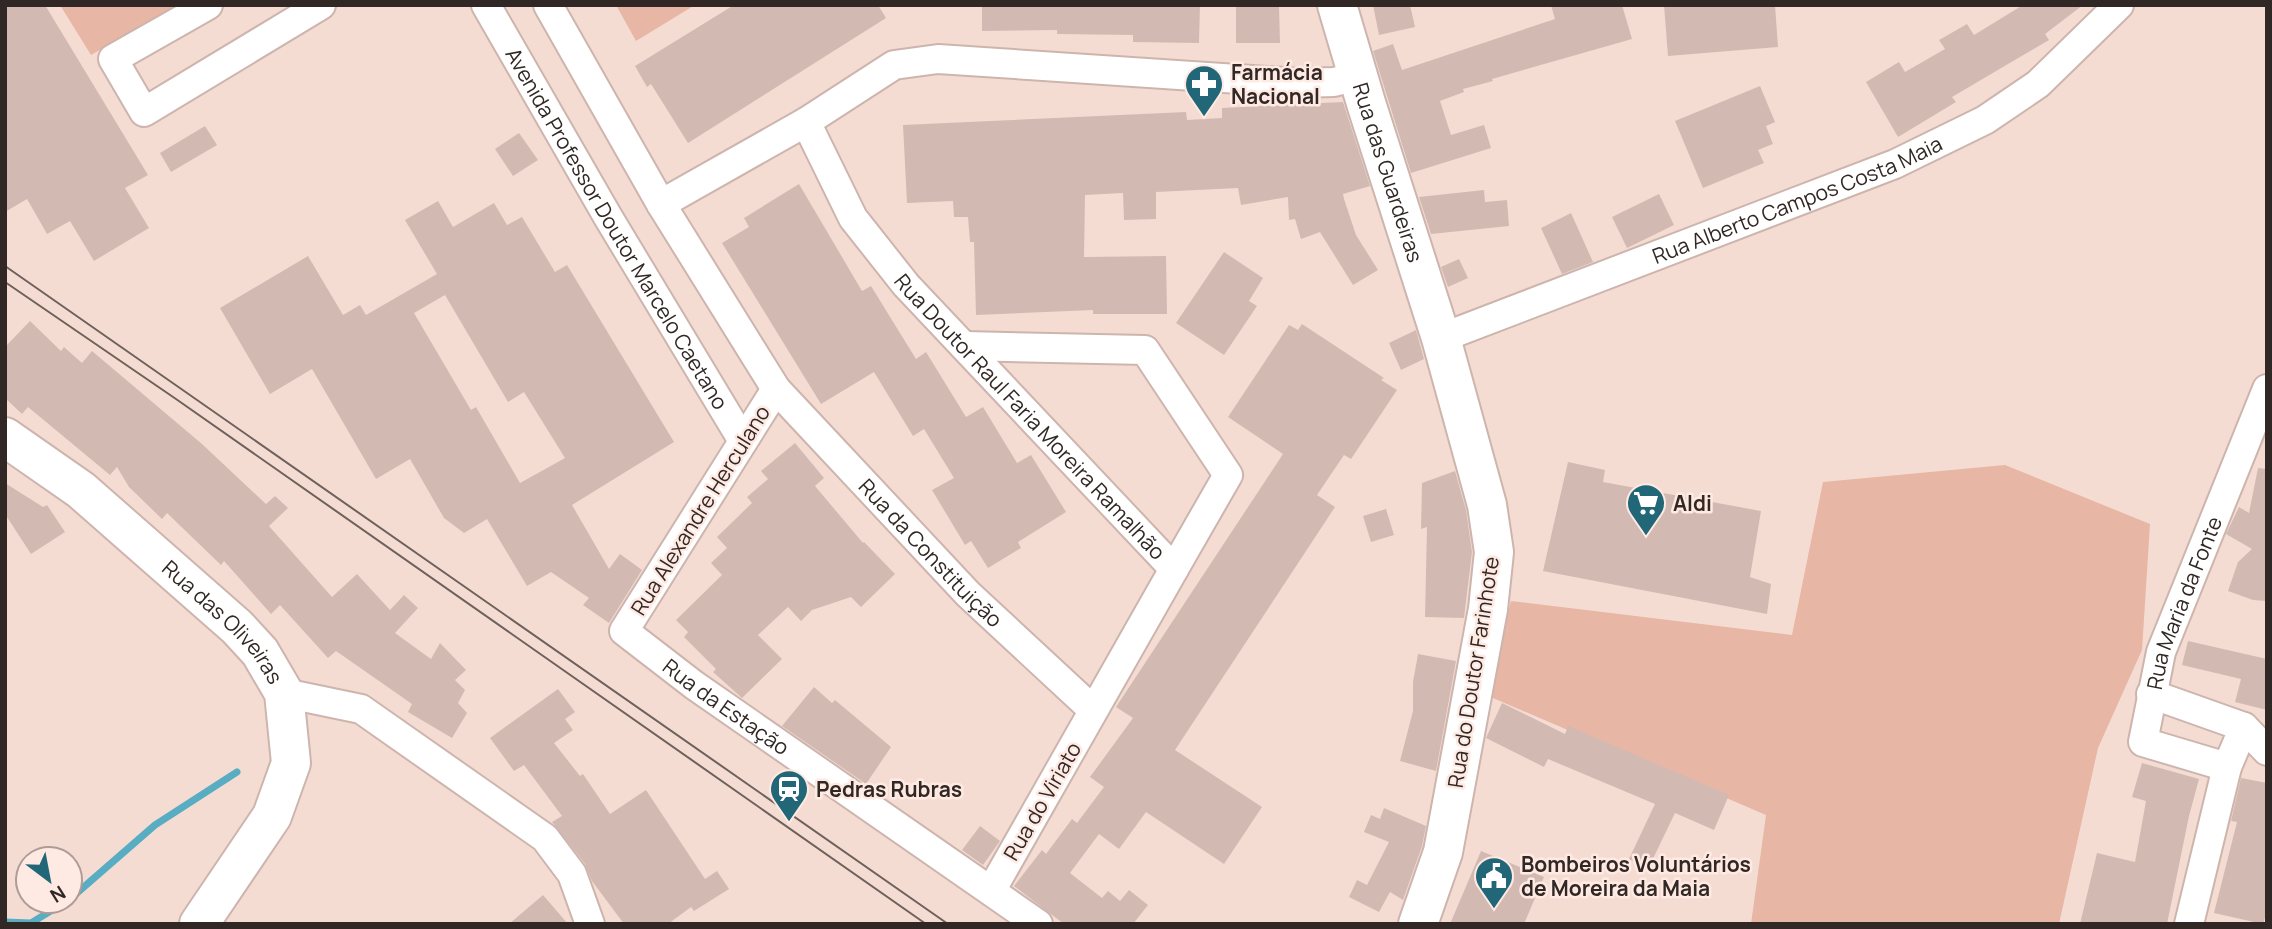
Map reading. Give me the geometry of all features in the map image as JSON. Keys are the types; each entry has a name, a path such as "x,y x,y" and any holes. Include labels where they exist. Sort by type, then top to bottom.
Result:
{"main road":[{"name":"Rua das Guardeiras","path":"1338,5 1441,338"},
{"name":"Rua do Doutor Farinhote","path":"1418,924 1443,852 1488,608 1494,552 1488,505 1441,338"},
{"name":"Rua das Oliveiras","path":"5,437 81,490 237,626 260,652 284,693"},
{"path":"198,924 272,816 291,763 284,693"}],"street":[{"path":"208,5 113,60 144,112 321,5"},
{"path":"548,5 661,204 776,389"},
{"name":"Rua Alberto Campos Costa Maia","path":"1441,338 1895,164 1963,131 1985,120 2038,84 2119,5"},
{"name":"Avenida Professor Doutor Marcelo Caetano","path":"495,8 608,216 743,441"},
{"path":"661,204 806,122 894,65 938,60 1299,83 1334,82 1358,76"},
{"name":"Rua Doutor Raul Faria Moreira Ramalhão","path":"806,122 853,218 906,285 1174,569 1093,710"},
{"path":"964,346 1144,350 1228,475 1174,569"},
{"name":"Rua Alexandre Herculano","path":"624,631 776,389"},
{"name":"Rua da Constituição","path":"776,389 968,594 1093,710"},
{"name":"Rua Maria da Fonte","path":"2244,727 2151,694 2161,652 2267,389"},
{"name":"Rua da Estação","path":"624,631 694,685 1038,924"},
{"name":"Rua das Oliveiras","path":"284,693 361,709 545,838 572,874 590,924"},
{"path":"2151,694 2143,742 2227,767"},
{"name":"Rua do Viriato","path":"991,891 1093,710"},
{"path":"2189,924 2227,767 2244,727 2267,751"}],"shaded area":[{"path":"60,5 178,5 91,55"},
{"path":"616,5 695,5 636,41"},
{"path":"2005,465 2150,524 2142,650 2098,748 2059,924 1751,924 1766,815 1486,695 1511,601 1792,635 1823,482"}],"building":[{"path":"5,5 45,5 148,175 125,188 149,228 94,261 70,221 47,234 27,199 5,212"},
{"path":"734,5 878,5 886,18 688,143 651,84 647,87 635,66"},
{"path":"982,5 1200,5 1199,43 1133,42 1133,35 1057,34 1057,30 982,31"},
{"path":"1236,5 1279,5 1280,43 1236,43"},
{"path":"1373,5 1410,5 1415,27 1379,35"},
{"path":"1551,5 1622,5 1632,39 1492,79 1493,81 1463,89 1464,92 1440,101 1451,135 1484,125 1491,148 1411,173 1373,51 1393,44 1402,70 1555,19"},
{"path":"1664,5 1775,5 1778,47 1668,56"},
{"path":"2023,5 2083,5 2045,34 2049,40 1952,97 1956,102 1898,137 1866,82 1899,62 1905,72 1945,49 1939,40 1967,24 1974,35"},
{"path":"1760,86 1775,122 1766,126 1773,144 1758,150 1764,163 1703,188 1675,121"},
{"path":"1343,102 1370,186 1343,194 1344,199 1356,235 1378,270 1353,285 1320,232 1301,239 1295,219 1289,220 1288,197 1241,205 1238,188 1156,192 1156,219 1124,220 1123,193 1085,195 1084,257 1166,256 1167,314 1093,314 1093,310 976,315 974,242 970,242 968,217 954,217 953,201 907,203 903,125 1186,112 1187,120 1222,118 1222,108"},
{"path":"205,126 217,145 171,172 160,153"},
{"path":"519,133 538,160 513,176 495,149"},
{"path":"799,184 862,291 871,286 916,359 926,352 966,417 983,407 1017,463 1031,455 1066,512 1018,542 1021,548 988,568 971,541 965,545 932,490 954,478 924,429 913,436 874,372 821,404 722,243 749,227 744,218"},
{"path":"1484,190 1485,202 1507,200 1509,226 1431,234 1419,197"},
{"path":"1659,194 1674,225 1627,248 1612,217"},
{"path":"438,201 453,227 494,203 507,225 522,217 555,272 567,265 674,442 572,505 609,569 620,554 642,570 609,623 583,605 589,598 551,572 527,586 487,519 464,533 444,518 410,459 376,479 312,369 270,394 220,308 308,256 343,315 360,305 366,315 437,274 405,220","holes":["445,295 508,402 524,392 565,458 520,483 476,407 471,410 414,313"]},
{"path":"1571,213 1593,262 1562,274 1541,228"},
{"path":"1224,252 1263,278 1249,301 1257,306 1224,355 1176,323"},
{"path":"1459,259 1468,278 1448,287 1441,267"},
{"path":"30,321 61,351 64,347 82,363 92,351 202,444 266,504 275,496 288,508 269,526 332,597 357,574 390,610 404,595 418,608 395,633 431,659 440,643 466,670 455,680 465,690 458,703 467,713 452,738 408,712 412,704 336,651 328,658 280,605 271,614 224,561 221,565 167,513 162,519 129,487 117,467 110,475 28,407 22,414 5,398 5,347"},
{"path":"1302,324 1384,378 1381,380 1397,390 1351,459 1344,455 1317,495 1335,507 1175,750 1262,807 1224,864 1146,812 1119,849 1099,834 1070,873 1102,898 1108,891 1120,901 1129,890 1148,905 1133,924 1064,924 1014,886 1042,850 1046,854 1072,819 1077,823 1104,787 1090,777 1133,718 1116,707 1283,454 1228,417 1289,325 1298,330"},
{"path":"1416,330 1424,359 1401,370 1389,343"},
{"path":"795,443 824,478 815,486 863,543 895,574 861,607 851,597 812,610 801,621 788,607 758,635 782,659 742,698 713,672 716,669 684,637 688,632 676,620 722,575 711,563 727,548 717,537 752,503 747,497 768,479 761,471"},
{"path":"1568,462 1605,470 1603,482 1761,511 1750,577 1771,584 1767,614 1543,571"},
{"path":"2258,468 2267,469 2267,601 2253,600 2228,591 2238,562 2252,549 2226,534 2239,507 2249,513"},
{"path":"1455,471 1466,510 1472,552 1464,618 1425,617 1427,527 1421,529 1422,483"},
{"path":"5,483 43,507 47,505 65,532 31,554 5,514"},
{"path":"1386,509 1394,535 1371,542 1363,516"},
{"path":"2188,641 2267,659 2267,710 2235,702 2241,679 2182,665"},
{"path":"1418,654 1456,661 1436,771 1400,761 1413,711 1413,682"},
{"path":"814,687 832,703 835,700 891,747 866,784 782,726"},
{"path":"558,689 575,712 565,719 573,730 554,743 580,776 583,774 610,814 646,790 705,879 717,871 729,889 694,911 691,907 668,924 624,924 592,881 585,864 552,822 562,816 524,765 514,771 490,738"},
{"path":"1502,703 1565,734 1568,726 1729,795 1714,830 1675,813 1648,869 1629,859 1655,804 1548,759 1544,767 1486,738"},
{"path":"2142,763 2199,779 2167,924 2080,924 2097,853 2135,862 2146,801 2132,797"},
{"path":"2241,778 2267,783 2267,911 2263,924 2214,913 2237,822 2231,821"},
{"path":"1384,808 1426,826 1422,846 1403,900 1390,892 1379,912 1349,897 1357,880 1367,885 1389,842 1364,832 1371,815 1380,819"},
{"path":"980,826 1000,841 983,865 962,850"},
{"path":"1481,851 1544,877 1524,924 1450,924"},
{"path":"543,895 568,924 509,924"}],"waterway":[{"path":"84,887 155,825 237,772"},
{"path":"5,922 31,923 44,915"}],"tram line":[{"path":"5,266 948,924"},
{"path":"5,282 926,924"}],"place":[{"name":"Farmácia Nacional","path":"1204,118"},
{"name":"Aldi","path":"1646,537"},
{"name":"Pedras Rubras","path":"789,823"},
{"name":"Bombeiros Voluntários de Moreira da Maia","path":"1494,910"}]}
